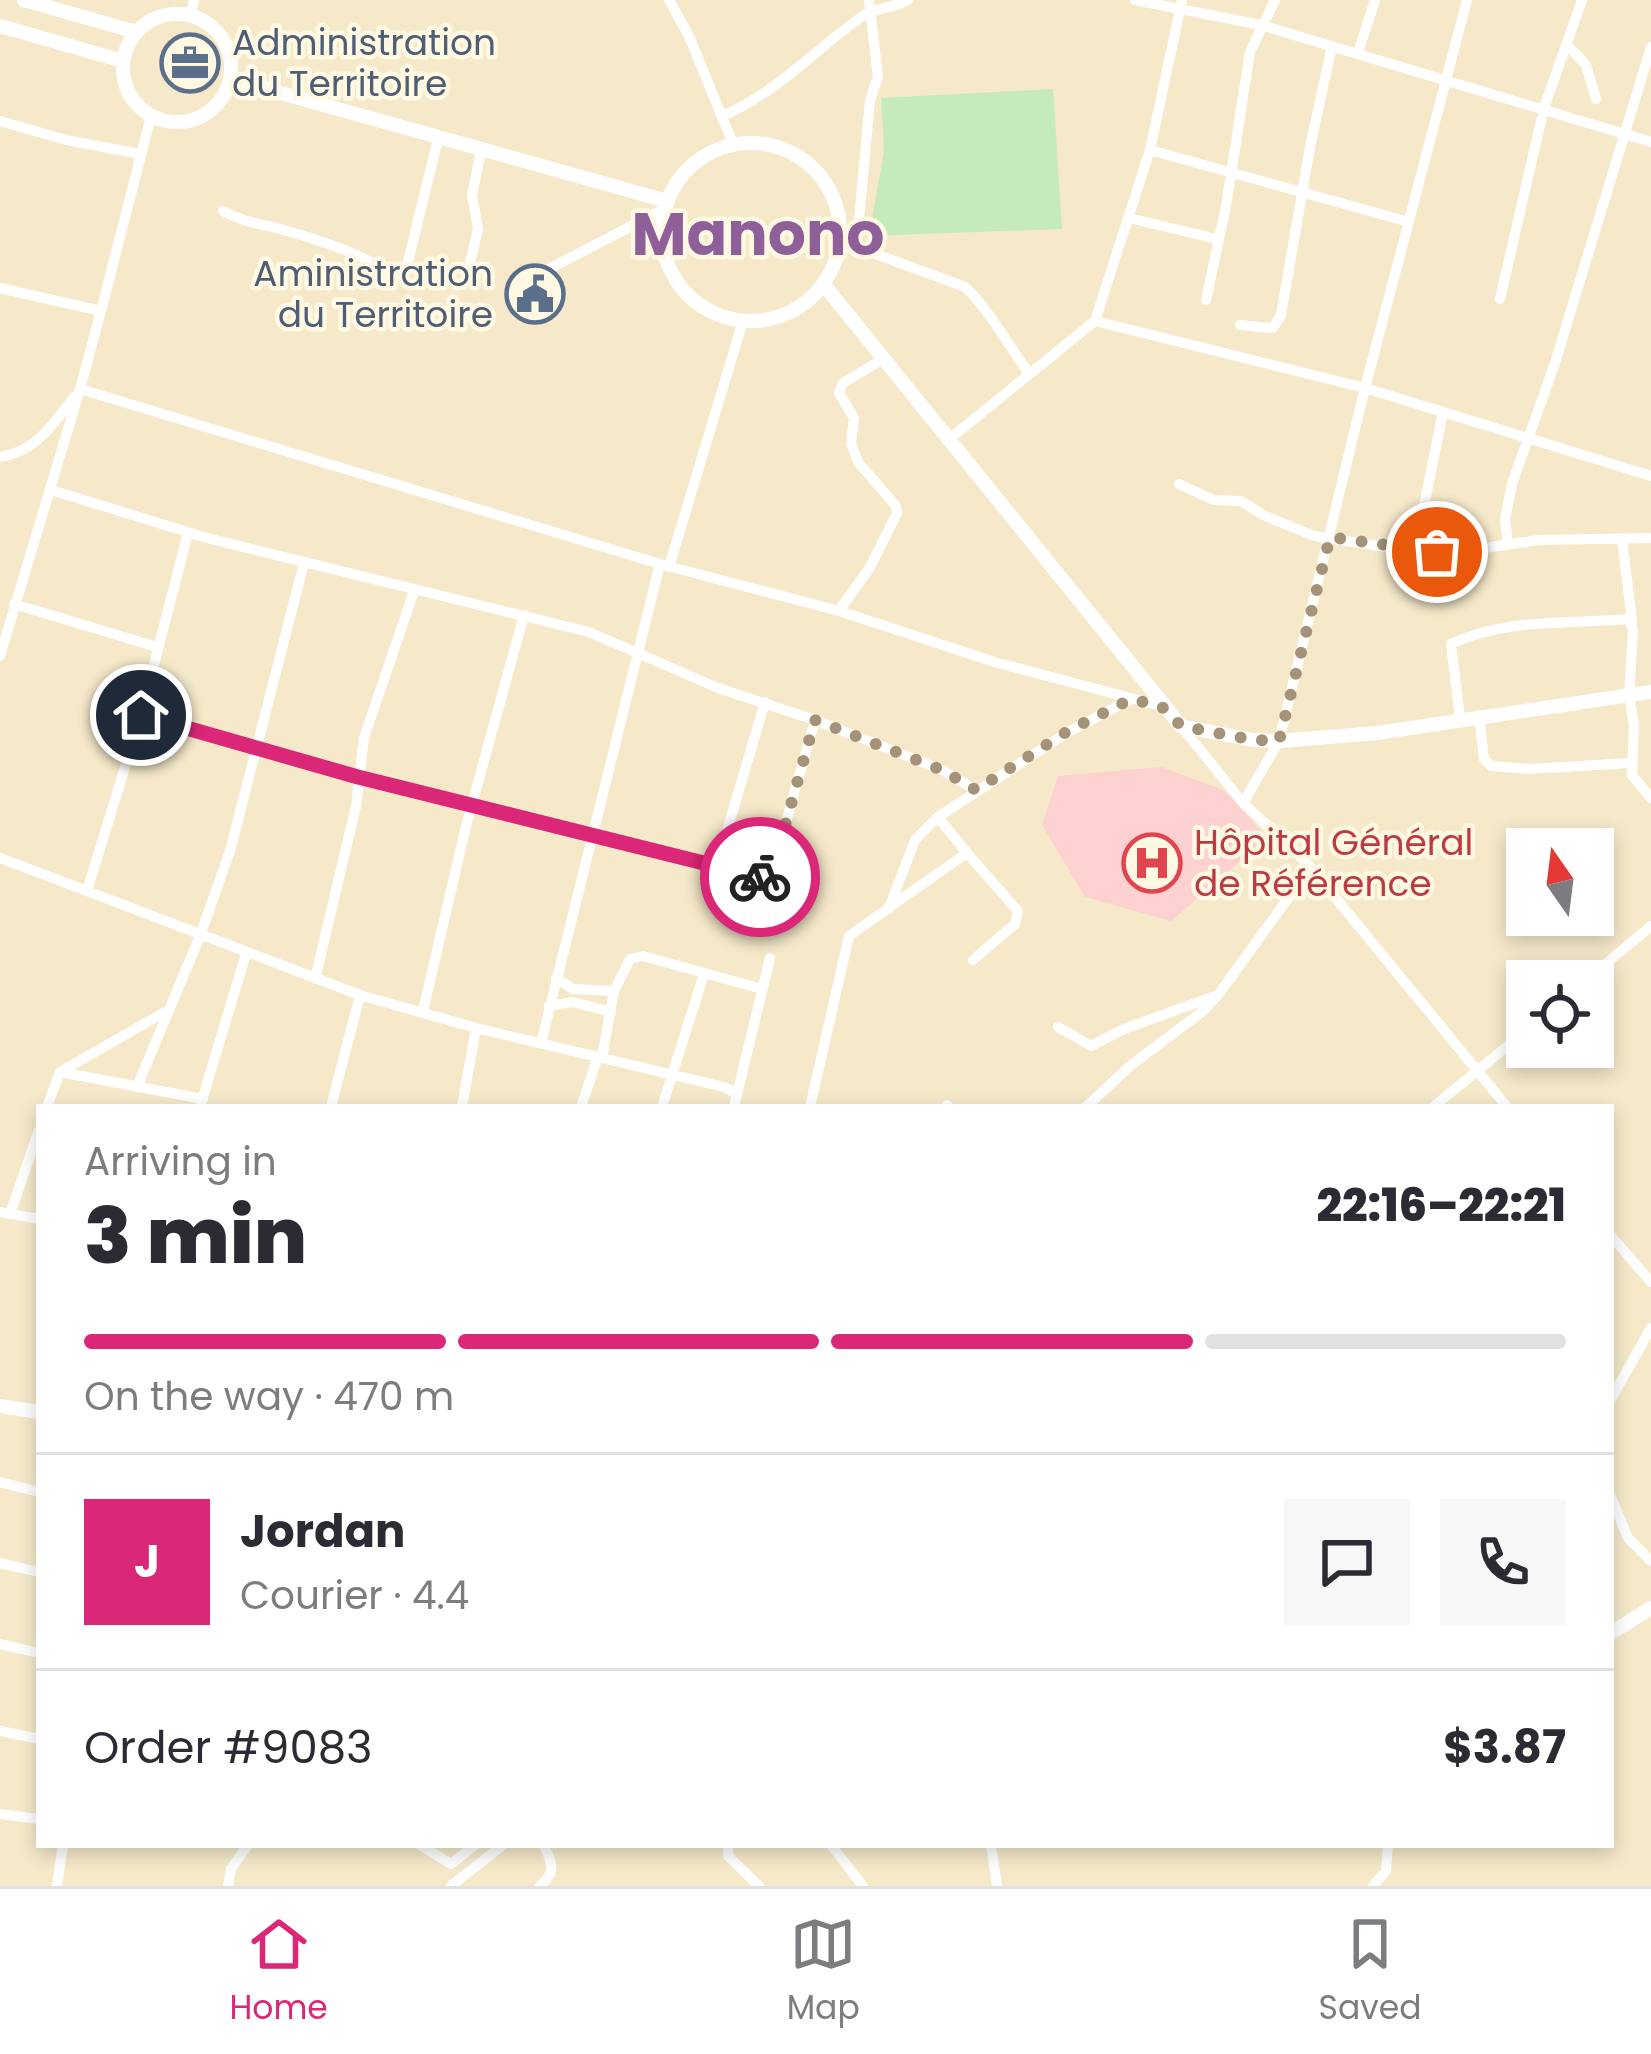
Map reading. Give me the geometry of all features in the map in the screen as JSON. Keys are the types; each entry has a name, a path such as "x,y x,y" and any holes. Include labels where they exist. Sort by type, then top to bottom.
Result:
{"street":[{"path":"24,0 136,32"},
{"path":"669,0 733,144"},
{"path":"722,116 771,89 869,6 890,9 908,0"},
{"path":"1135,0 1181,4 1261,25 1651,142"},
{"path":"1206,300 1250,52 1275,0"},
{"path":"1358,53 1375,0"},
{"path":"1243,803 1279,741 1467,0"},
{"path":"1500,298 1544,108 1582,0"},
{"path":"947,441 1095,321 1150,150 1181,4"},
{"path":"846,248 833,193 816,169 763,143 733,144 705,155 682,175 666,205 662,240 678,283 713,313 743,321 773,319 802,306 824,285 846,248 870,100 878,77 869,6"},
{"path":"192,8 228,46 231,80 225,95 200,118 167,122 151,116 128,93 123,61 136,32 161,16 192,8"},
{"path":"0,26 123,61"},
{"path":"1568,45 1586,64 1596,99"},
{"path":"1240,325 1277,325 1333,46"},
{"path":"1508,544 1505,520 1512,484 1651,47"},
{"path":"231,80 666,205"},
{"path":"0,656 8,612 80,389 151,116"},
{"path":"0,121 140,154"},
{"path":"223,211 244,223 346,248 401,275 438,140"},
{"path":"1150,150 1409,222"},
{"path":"467,277 478,229 472,195 481,152"},
{"path":"549,269 666,205"},
{"path":"1129,218 1217,238"},
{"path":"846,248 965,287 1029,374"},
{"path":"824,285 1161,706 1243,803 1307,863 1505,1104"},
{"path":"0,288 101,311"},
{"path":"541,1042 640,651 743,321"},
{"path":"1095,321 1365,388 1651,476"},
{"path":"838,611 870,566 897,513 858,462 851,443 854,418 839,393 843,383 883,359"},
{"path":"0,457 22,452 36,442 80,389"},
{"path":"80,389 664,566 838,611 998,663 1161,706"},
{"path":"1415,550 1443,412"},
{"path":"1179,484 1214,500 1241,501 1314,536 1415,550 1464,551 1650,534"},
{"path":"51,490 188,533 589,632 718,688 942,770 976,790"},
{"path":"87,892 141,715 188,533"},
{"path":"1622,538 1632,621 1632,776 1651,798"},
{"path":"137,1087 230,851 304,562"},
{"path":"315,979 356,806 364,738 414,591"},
{"path":"8,612 157,647"},
{"path":"422,1011 524,615"},
{"path":"1460,718 1451,644 1496,629 1541,622 1632,621"},
{"path":"1181,726 1279,741 1377,733 1651,692"},
{"path":"889,908 915,839 938,817 1068,731 1131,699"},
{"path":"716,868 765,703"},
{"path":"141,715 358,777 765,878 771,875 815,720"},
{"path":"1479,716 1484,759 1491,766 1529,769 1631,763"},
{"path":"938,817 1018,911 1015,923 973,961"},
{"path":"810,1104 850,936 967,853"},
{"path":"0,858 359,995 724,1087 735,1100"},
{"path":"1089,1104 1218,995 1289,897 1307,863"},
{"path":"1611,960 1651,926"},
{"path":"60,1072 201,1103 246,954"},
{"path":"582,1104 600,1056 614,991 624,967 636,957 762,989"},
{"path":"735,1100 770,958"},
{"path":"663,1104 704,974"},
{"path":"556,978 573,989 614,991"},
{"path":"332,1104 359,995"},
{"path":"1058,1027 1091,1046 1218,995"},
{"path":"549,1006 573,1002 611,1012"},
{"path":"48,1104 60,1072 168,1010"},
{"path":"463,1104 476,1028"},
{"path":"1437,1104 1506,1047"},
{"path":"36,1137 5,1213 36,1218"},
{"path":"1614,1240 1651,1282"},
{"path":"1614,1394 1651,1328"},
{"path":"0,1406 36,1412"},
{"path":"0,1482 36,1491"},
{"path":"1614,1504 1628,1538 1651,1561"},
{"path":"0,1563 36,1571"},
{"path":"1614,1631 1651,1608"},
{"path":"0,1644 36,1652"},
{"path":"0,1731 36,1738"},
{"path":"0,1814 36,1819"},
{"path":"57,1886 63,1848"},
{"path":"228,1886 231,1869 246,1848"},
{"path":"425,1848 465,1873"},
{"path":"451,1864 471,1848"},
{"path":"451,1886 499,1848"},
{"path":"540,1886 552,1874 545,1848"},
{"path":"728,1848 728,1856 759,1886"},
{"path":"833,1848 862,1886"},
{"path":"992,1848 997,1886"},
{"path":"1372,1886 1386,1871 1388,1848"}],"shaded area":[{"path":"0,0 1651,0 1651,1886 0,1886"},
{"name":"Hôpital Général de Référence","path":"1161,767 1221,789 1266,839 1171,921 1085,897 1042,825 1058,776"}],"green space":[{"path":"1053,89 1062,229 869,236 884,151 881,98"}],"way so far":[{"path":"760,877 771,875 815,720 942,770 976,790 1068,731 1131,699 1161,706 1181,726 1279,741 1330,537 1437,552"}],"place":[{"name":"Administration du Territoire","path":"190,63"},
{"name":"Aministration du Territoire","path":"535,294"},
{"name":"Hôpital Général de Référence","path":"1152,863"}],"district":[{"name":"Manono","path":"758,234"}],"route":[{"path":"141,715 358,777 760,877"}]}
